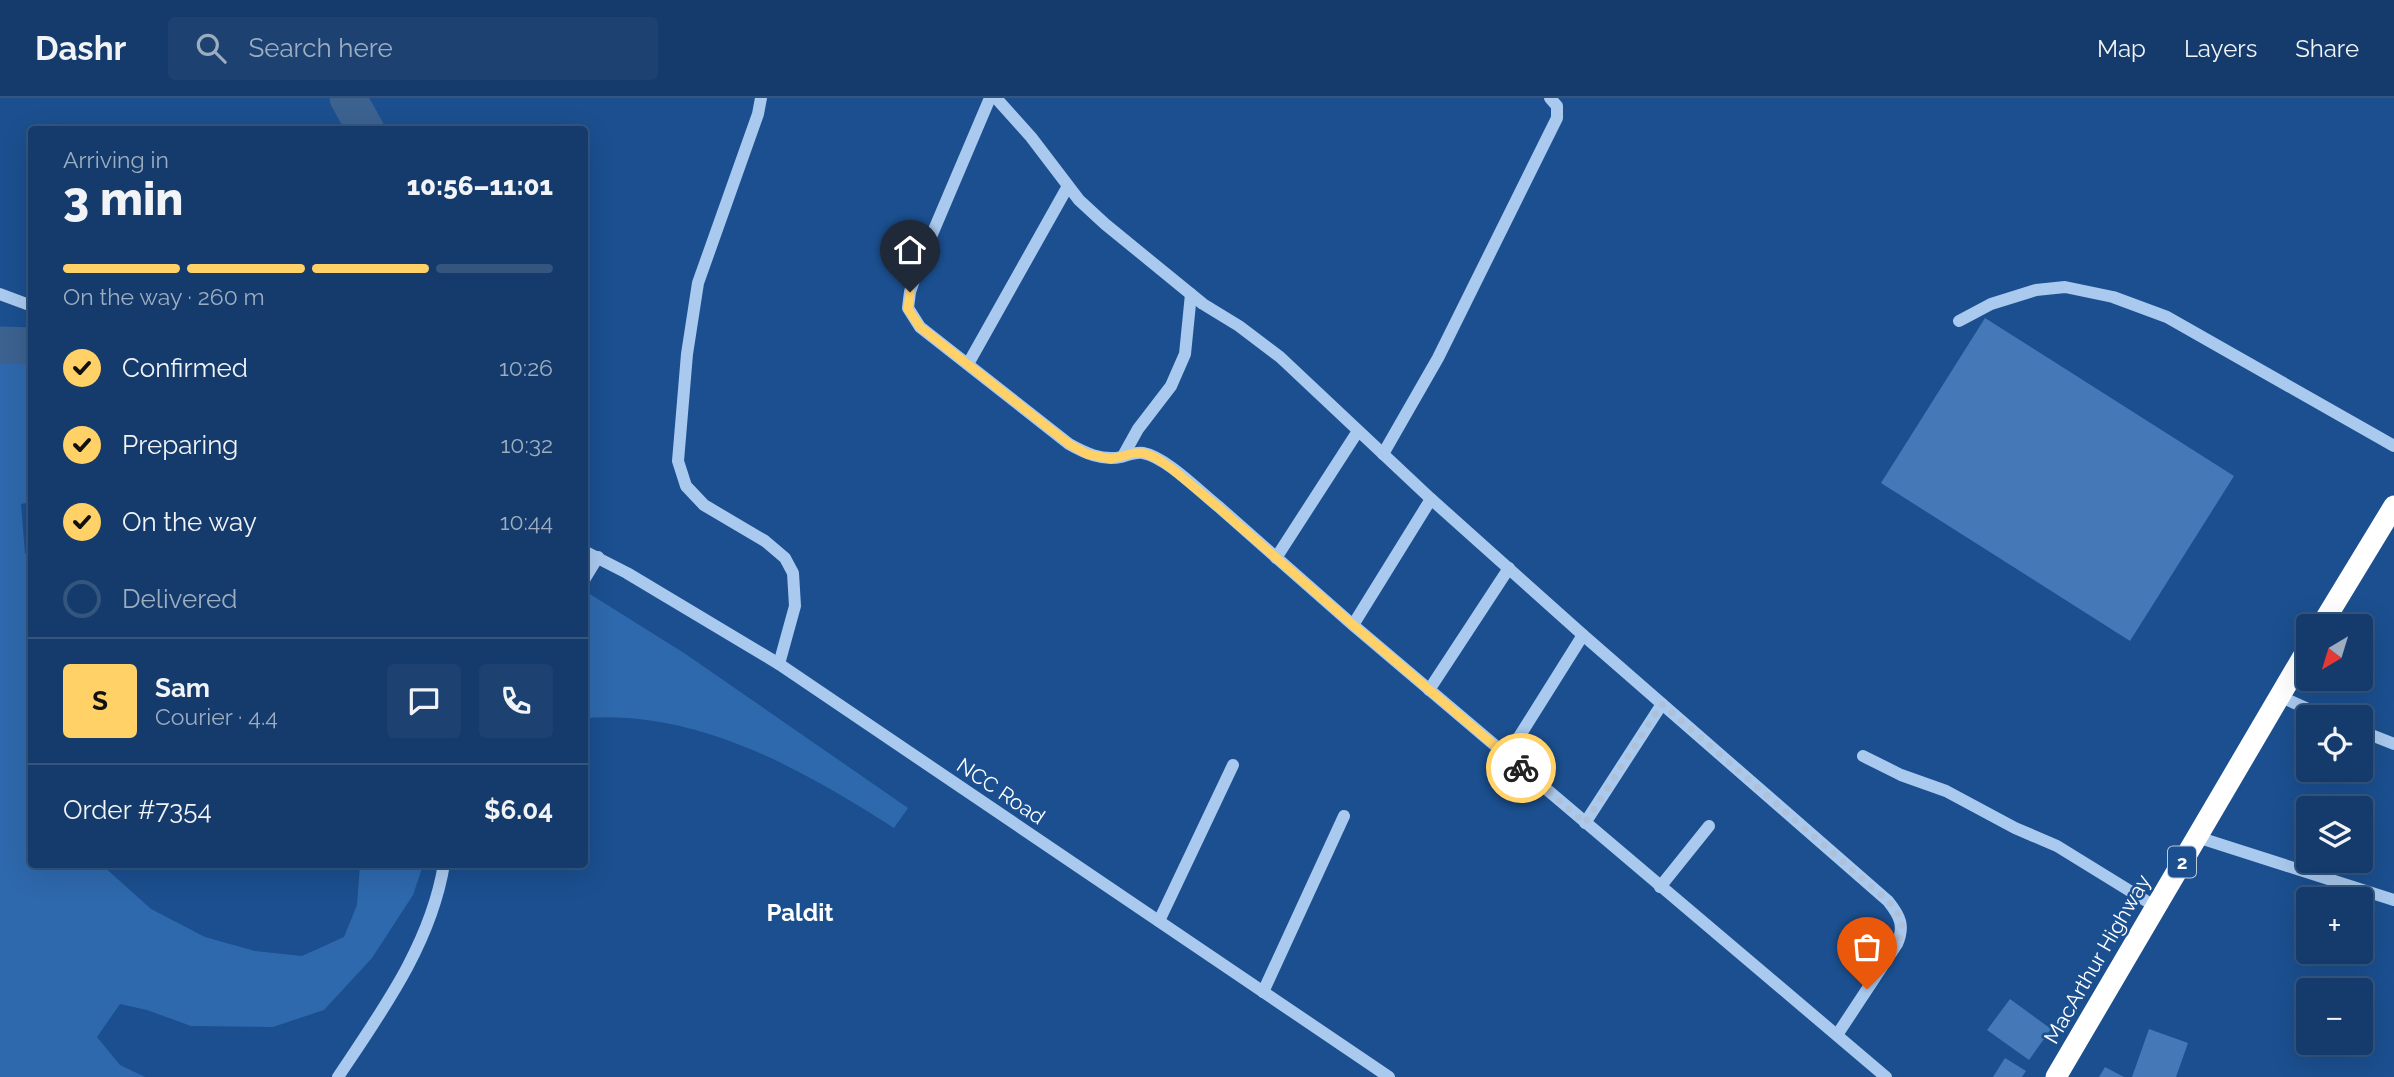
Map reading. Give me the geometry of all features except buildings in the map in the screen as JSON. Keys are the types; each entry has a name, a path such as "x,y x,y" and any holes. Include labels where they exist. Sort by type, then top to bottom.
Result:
{"highway":[{"path":"2328,614 2394,506"},
{"name":"MacArthur Highway","path":"2056,1077 2296,668"}],"street":[{"path":"761,98 758,114 698,283 687,354 678,461 686,486 704,505 765,541 785,558 793,573 794,606 779,664"},
{"path":"990,98 910,292 908,309 920,327 1069,444 1087,454 1111,459 1144,453 1156,458 1219,508 1507,757 1886,1077"},
{"path":"996,98 1079,200 1105,224 1191,294 1280,358 1431,499 1583,635 1888,901 1898,913 1902,924 1897,944 1837,1035"},
{"path":"1383,454 1438,358 1557,118 1558,106 1550,98"},
{"path":"968,364 1069,186"},
{"path":"1959,321 1991,304 2036,290 2065,288 2113,297 2167,317 2394,446"},
{"path":"0,294 28,304"},
{"path":"1123,456 1138,429 1171,386 1185,354 1191,294"},
{"path":"1276,558 1359,430"},
{"path":"1353,625 1431,499"},
{"name":"NCC Road","path":"588,553 779,664 1388,1077"},
{"path":"588,573 598,557"},
{"path":"1429,690 1508,568"},
{"path":"1507,757 1583,635"},
{"path":"2279,696 2299,705"},
{"path":"1585,823 1662,704"},
{"path":"2373,736 2394,744"},
{"path":"1864,756 1901,775 1946,791 2015,828 2057,846 2156,907"},
{"path":"1159,921 1233,765"},
{"path":"1263,992 1344,816"},
{"path":"1660,887 1709,825"},
{"path":"2197,837 2394,900"},
{"path":"338,1077 408,965 439,895 443,868"}],"shaded area":[{"path":"0,330 28,343 28,503 21,504 25,553 28,558 28,868 105,868 151,909 205,937 255,951 302,956 344,937 357,905 360,868 422,868 413,895 372,958 324,1010 273,1027 191,1026 147,1010 120,1004 97,1037 120,1065 145,1077 0,1077"},
{"path":"588,593 684,653 908,808 894,828 823,785 747,748 668,724 627,718 588,718"}],"waterway":[{"path":"348,98 364,126"},
{"path":"0,345 28,346"}],"way so far":[{"path":"1521,768 1585,823 1662,704 1888,901 1898,913 1902,924 1901,935 1867,989"}],"district":[{"name":"Paldit","path":"800,912"}],"route":[{"path":"910,292 908,309 920,327 1069,444 1087,454 1111,459 1144,453 1171,468 1521,768"}]}
